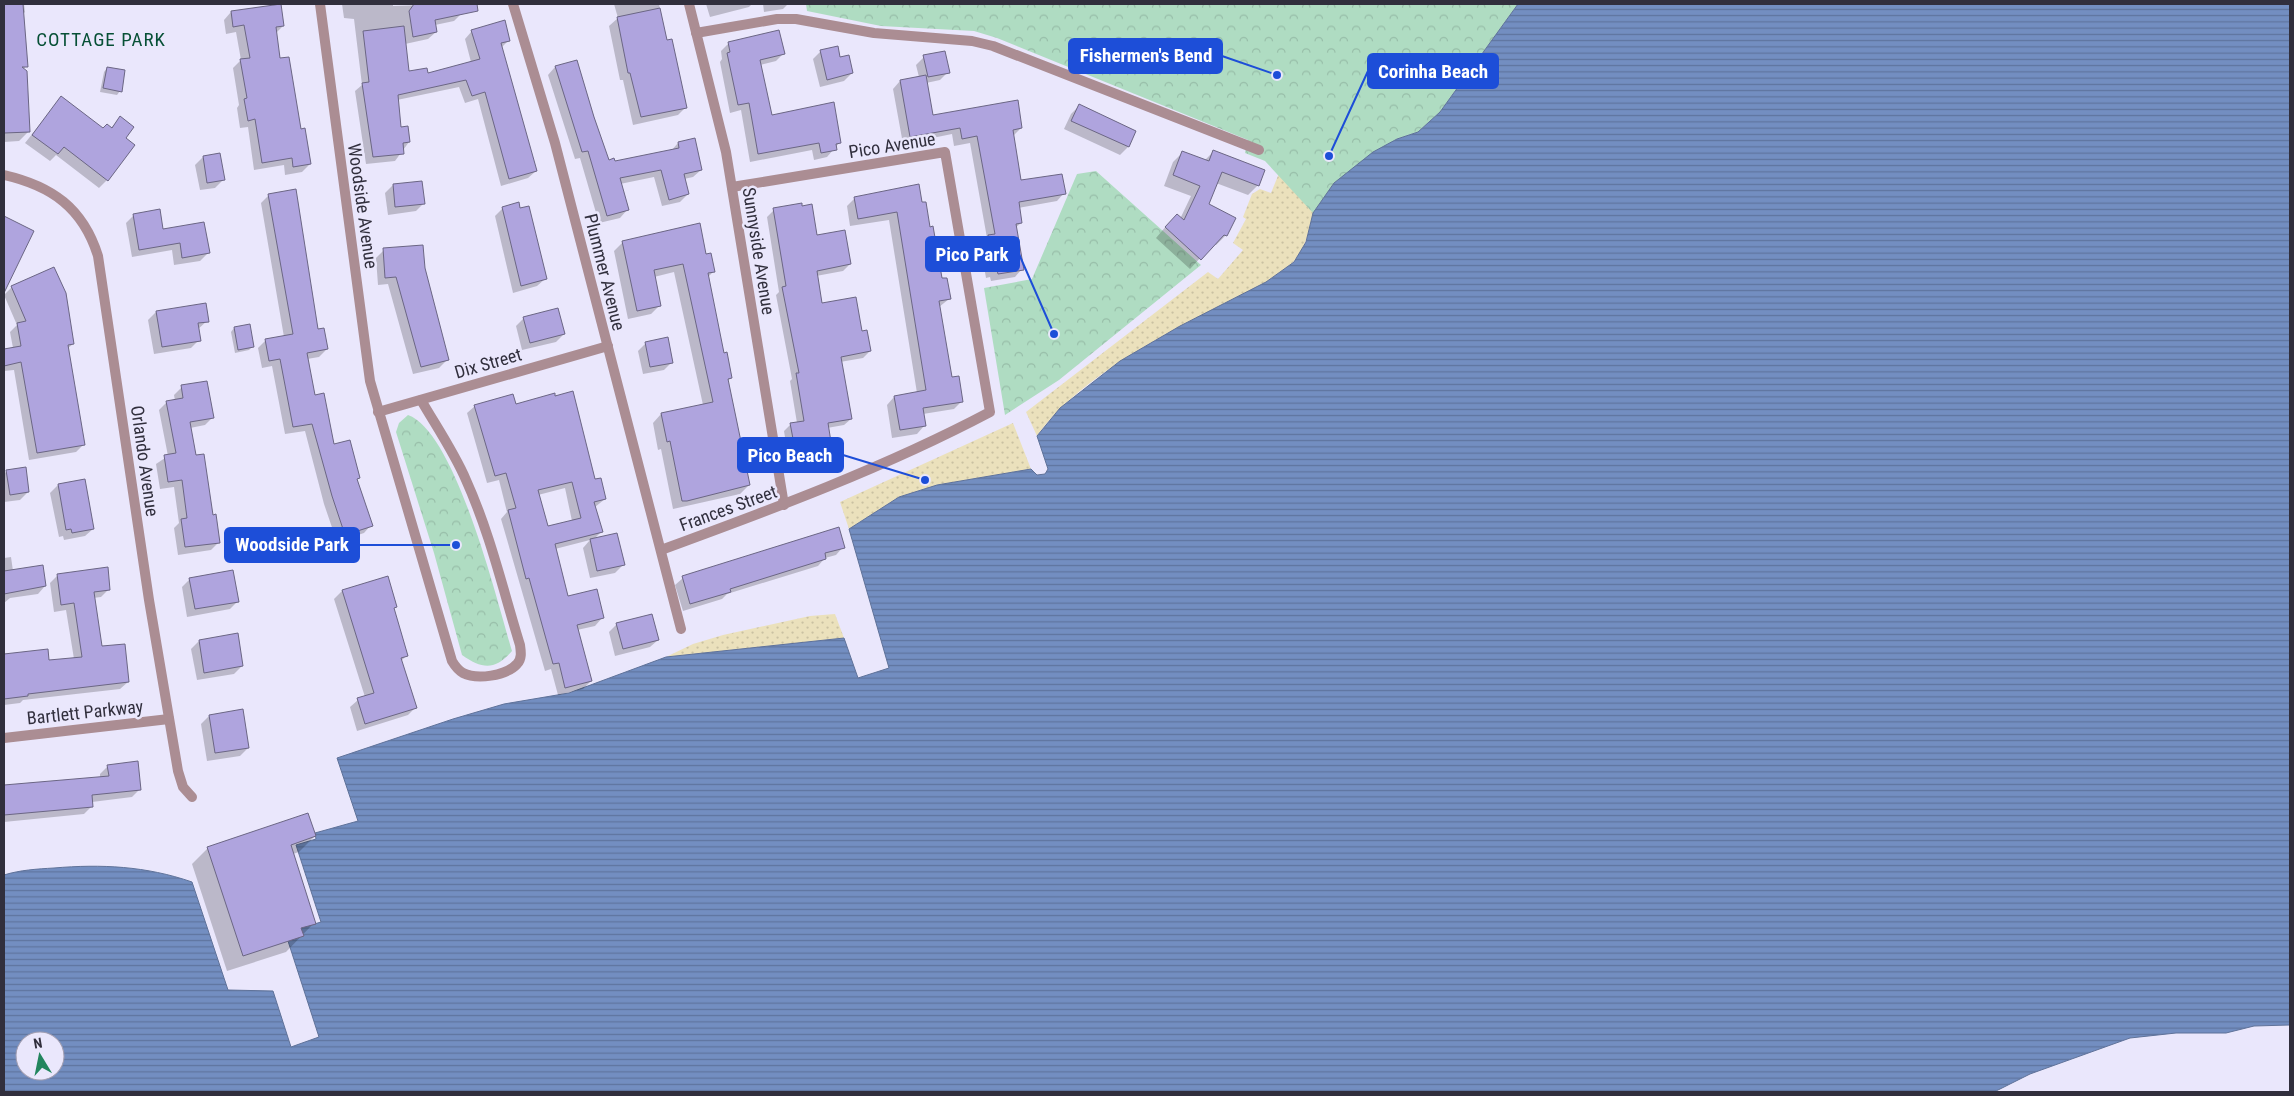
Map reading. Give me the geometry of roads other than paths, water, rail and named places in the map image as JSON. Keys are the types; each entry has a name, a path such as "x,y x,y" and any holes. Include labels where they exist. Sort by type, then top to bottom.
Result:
{"street":[{"name":"Woodside Avenue","path":"320,4 369,372 378,412 452,661 465,674 477,676 500,673 517,664 521,655 520,645 485,529 467,481 421,400"},
{"name":"Plummer Avenue","path":"513,4 555,143 661,550"},
{"name":"Sunnyside Avenue","path":"689,4 722,136 732,187 784,505"},
{"path":"696,33 787,18 882,34 972,40 993,46 1259,150"},
{"name":"Pico Avenue","path":"732,187 945,152 990,412"},
{"name":"Orlando Avenue","path":"4,175 36,184 61,200 84,224 96,250 179,777 183,787 192,797"},
{"name":"Dix Street","path":"378,412 608,346"},
{"name":"Frances Street","path":"661,550 784,505 932,442 990,412"},
{"path":"661,550 681,630"},
{"name":"Bartlett Parkway","path":"4,738 169,720"}],"water":[{"path":"1518,4 2290,4 2290,1025 2254,1026 2226,1033 2176,1033 2130,1038 2030,1074 1994,1092 4,1092 4,875 35,869 106,866 158,872 192,882 228,990 273,991 291,1047 319,1037 288,941 301,928 321,922 296,845 316,839 315,833 358,821 337,758 504,704 569,693 666,657 844,638 858,678 889,668 849,529 899,497 937,485 1031,469 1037,475 1045,474 1048,469 1037,436 1060,408 1120,361 1180,326 1266,282 1294,262 1306,242 1313,213 1334,183 1373,152 1397,139 1418,132 1440,112"}],"place":[{"name":"Fishermen's Bend","path":"1277,75"},
{"name":"Corinha Beach","path":"1329,156"},
{"name":"Pico Park","path":"1054,334"},
{"name":"Pico Beach","path":"925,480"},
{"name":"Woodside Park","path":"456,545"}],"district":[{"name":"COTTAGE PARK","path":"101,39"}]}
